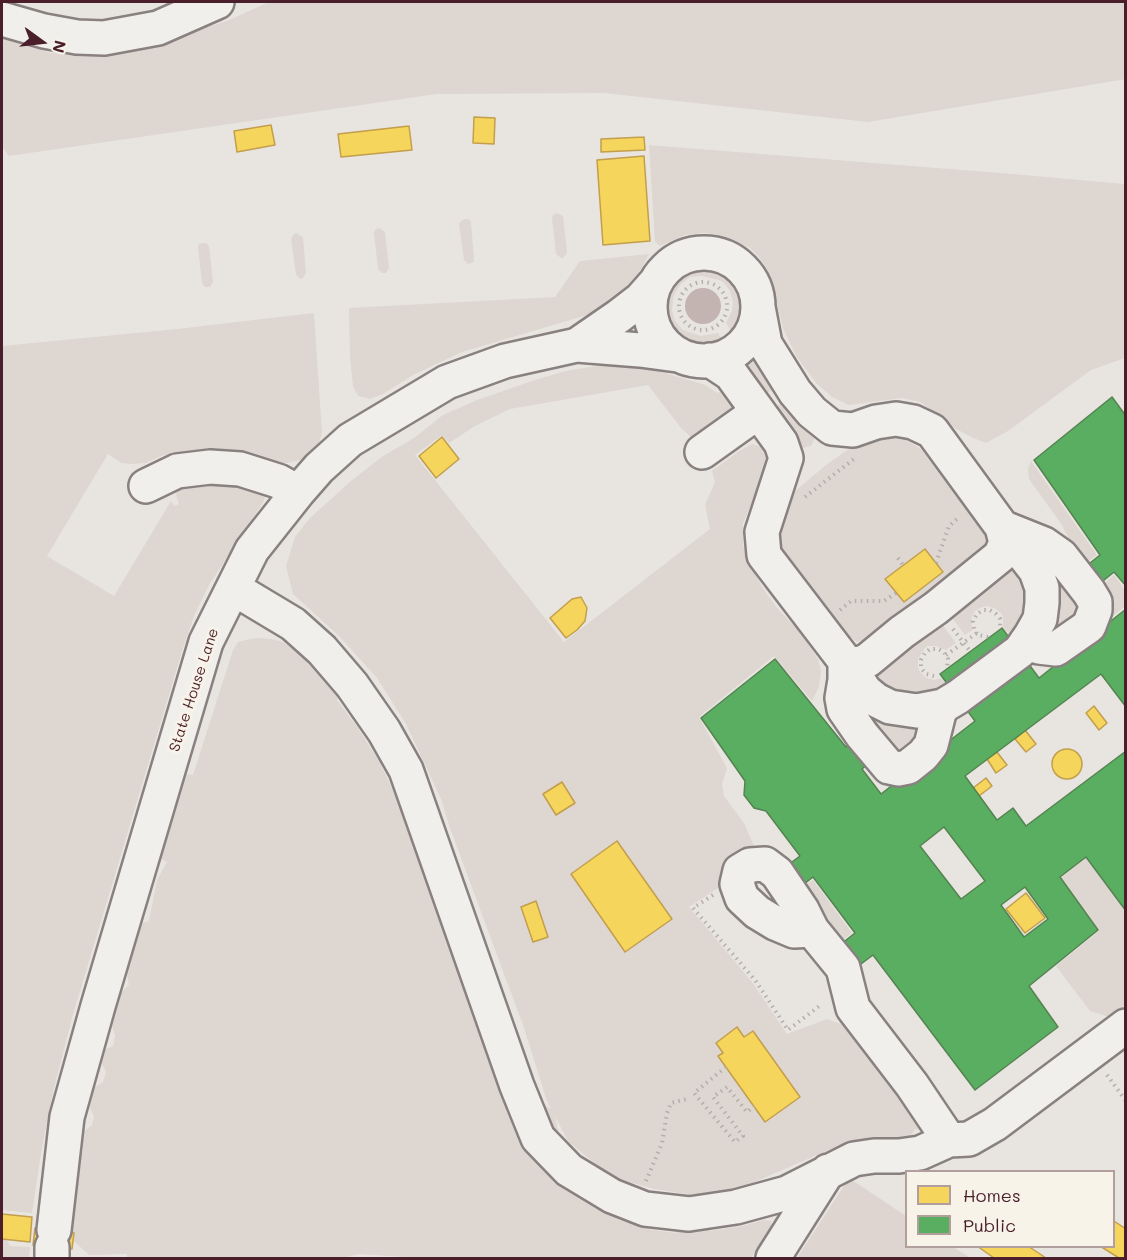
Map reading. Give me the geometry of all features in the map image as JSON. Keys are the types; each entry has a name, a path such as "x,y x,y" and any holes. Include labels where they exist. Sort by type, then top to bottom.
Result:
{"street":[{"path":"22,18 78,37 104,38 158,28 218,2"},
{"path":"670,287 664,270 689,255 703,253 730,260 742,268 751,279 756,293 765,344 795,392 812,412 832,428 853,430 876,422 897,419 913,422 932,431 1036,571 1042,588 1040,618 1012,636"},
{"path":"577,345 641,299 670,287"},
{"path":"670,287 650,302 652,322 662,341 677,355"},
{"path":"577,345 640,350 677,355 693,360 710,360 728,356 743,344 754,327 758,307"},
{"name":"State House Lane","path":"53,1241 67,1117 98,1006 206,642 252,550 319,468 350,440 447,382 505,361 577,345"},
{"path":"710,360 731,374 781,443 786,458 762,532 764,555 845,661 865,691 876,700 890,707 916,711 941,691"},
{"path":"702,452 758,412"},
{"path":"146,486 177,471 210,467 240,469 278,481 298,492"},
{"path":"1002,527 1044,544 1061,556 1095,602 1095,610 1089,626 1056,649 1039,647 1012,636"},
{"path":"845,661 857,665 868,660 1000,556 1006,543 1002,527"},
{"path":"232,588 294,624 322,650 352,685 384,731 406,770 538,1138 569,1170 612,1196 645,1209 689,1214 736,1207 787,1192 854,1159 899,1156 929,1162 949,1140 969,1139 995,1124 1125,1026"},
{"path":"941,691 958,697 1020,651 1012,636"},
{"path":"845,661 842,698 844,709 889,767 898,769 908,767 931,745 939,713 941,691"},
{"path":"738,879 740,871 750,864 765,864 777,873 802,910 812,930 843,968 853,1008 912,1085 949,1140"},
{"path":"773,1258 829,1170"}],"path":[{"path":"700,281 719,286 728,304 723,320 708,330 690,327 683,320 679,311 679,301 670,287 700,281"},
{"path":"801,500 855,457"},
{"path":"952,510 964,526"},
{"path":"936,563 949,526 958,519"},
{"path":"898,558 903,565"},
{"path":"840,610 851,601 884,601 896,593"},
{"path":"833,601 846,618"},
{"path":"989,637 978,635 974,629 973,621 983,610 990,610 996,614 1001,627 1012,636"},
{"path":"946,655 977,633"},
{"path":"941,691 933,676 926,674 921,668 921,660 925,653 938,649 944,652 948,659 947,668"},
{"path":"738,879 693,908 755,980 788,1030 846,986"},
{"path":"726,1067 694,1093 735,1142 743,1136 713,1098 727,1087 747,1112 754,1106"},
{"path":"636,1205 662,1143 671,1103 687,1099"}],"shaded area":[{"path":"269,2 1125,2 1126,79 868,122 604,93 437,94 9,156 2,147 2,39 51,53 95,56 127,52 227,21"},
{"path":"649,145 1125,184 1125,358 1091,370 1008,431 986,443 951,426 920,402 902,398 849,405 832,397 817,384 796,356 783,328 766,267 750,248 715,234 701,233 685,235 660,246 655,242"},
{"path":"557,213 563,216 567,253 563,258 556,254 552,218"},
{"path":"465,219 471,222 474,259 474,262 468,264 464,260 459,224"},
{"path":"379,228 385,232 389,268 386,273 378,269 374,233"},
{"path":"296,233 303,237 306,273 300,279 296,274 291,239"},
{"path":"206,243 209,246 213,282 210,287 202,283 198,247 199,244"},
{"path":"649,254 634,283 617,302 594,313 462,352 413,375 383,394 370,399 358,396 353,386 349,308 555,297 580,261"},
{"path":"707,266 726,272 738,282 745,300 744,317 735,337 726,323 732,311 733,302 730,291 719,280 702,276 690,277 675,293 672,310 675,321 683,330 701,336 718,333 724,344 715,347 693,346 675,336 663,320 662,297 675,277 692,269"},
{"path":"703,288 716,293 721,306 716,319 703,324 690,319 685,306 690,293"},
{"path":"314,313 322,433 319,443 311,452 300,460 286,463 213,448 164,455 145,463 133,464 121,463 108,454 47,556 114,596 171,501 174,506 179,504 176,495 178,486 222,479 264,490 265,497 262,504 209,585 194,616 183,648 72,1018 53,1092 32,1213 2,1210 2,346"},
{"path":"757,359 775,386 767,393 763,392 748,375 747,368 750,360"},
{"path":"604,365 645,367 705,385 717,393 726,390 735,403 734,407 730,413 694,440 681,428 648,385 510,409 475,426 449,443 442,435 415,455 564,642 710,529 705,505 715,482 712,471 752,444 761,447 766,457 765,470 743,523 743,545 750,565 762,587 777,608 799,631 818,659 821,671 819,687 812,701 774,656 699,717 727,768 722,784 724,796 744,823 757,853 727,882 689,907 752,982 787,1034 827,1019 860,1031 924,1130 915,1129 912,1134 902,1137 871,1137 845,1143 738,1189 714,1194 687,1194 654,1189 611,1177 568,1141 555,1116 559,1135 562,1188 620,1220 652,1230 676,1233 680,1221 696,1220 710,1231 764,1220 771,1221 771,1228 751,1258 419,1258 358,1254 344,1258 127,1258 127,1254 89,1255 51,1220 62,1167 83,1151 81,1134 92,1125 94,1117 90,1108 92,1089 103,1082 106,1072 101,1062 102,1051 113,1046 115,1036 111,1022 113,1001 129,985 121,942 132,926 149,921 157,880 167,862 159,858 179,774 193,775 233,650 238,642 257,638 271,639 283,642 303,657 311,654 341,690 337,700 380,763 398,801 503,1100 537,1101 551,1109 441,799 406,724 377,678 339,636 293,594 286,566 295,537 309,519 383,456 414,438 443,415 477,400 538,379 570,370"},
{"path":"784,402 813,431 815,436 812,445 804,448 799,446 776,409"},
{"path":"898,435 921,449 985,532 986,543 981,553 869,638 857,642 844,632 776,543 789,496 826,465 866,437"},
{"path":"1031,461 1097,555 1086,563 1029,479 1028,469"},
{"path":"1045,558 1088,608 1048,637"},
{"path":"1002,570 1020,573 1032,601 1012,638 1003,627 1002,614 987,606 975,611 971,619 972,630 965,635 947,611"},
{"path":"1114,575 1125,590 1125,606 1101,626 1097,590"},
{"path":"938,619 956,643 946,650 928,646 918,659 918,667 926,678 935,680 941,678 949,687 914,703 876,682 878,667"},
{"path":"857,703 930,726 899,755 888,751 894,745 876,721 866,729"},
{"path":"1087,857 1125,912 1125,1005 1109,1017 1090,1011 1056,966 1099,931 1061,878"},
{"path":"813,880 852,933 838,943 800,890"},
{"path":"849,1178 905,1215 905,1248 955,1248 971,1258 797,1258"},
{"path":"2,1236 5,1236 10,1246 30,1247 29,1258 2,1258"}],"building: Homes":[{"path":"474,117 495,118 494,144 473,143"},
{"path":"271,125 275,145 237,152 234,131"},
{"path":"409,126 412,150 341,157 338,134"},
{"path":"644,137 645,150 601,152 601,139"},
{"path":"644,156 650,241 603,245 597,160"},
{"path":"442,437 459,459 436,478 419,456"},
{"path":"925,549 943,572 904,602 885,579"},
{"path":"581,597 587,608 585,621 566,638 550,618 572,599"},
{"path":"1094,706 1107,723 1099,730 1086,713"},
{"path":"1025,730 1036,744 1026,752 1015,739"},
{"path":"1067,749 1078,753 1082,764 1078,775 1067,779 1056,775 1052,764 1056,753"},
{"path":"997,752 1007,765 996,773 987,759"},
{"path":"986,778 992,786 979,796 973,788"},
{"path":"562,782 575,803 556,815 543,794"},
{"path":"617,841 672,919 625,952 571,874"},
{"path":"1026,893 1045,918 1025,933 1006,909"},
{"path":"536,901 548,937 533,942 521,907"},
{"path":"737,1027 744,1037 753,1031 800,1097 765,1122 718,1056 723,1053 716,1043"},
{"path":"2,1214 32,1217 30,1242 2,1239"},
{"path":"1115,1222 1126,1229 1126,1258 1119,1258 1103,1248 1115,1248"},
{"path":"35,1228 74,1233 72,1249 33,1245"},
{"path":"980,1248 1031,1248 1046,1258 994,1258"}],"building: Public":[{"path":"1112,397 1126,416 1126,586 1114,572 1082,598 1070,579 1100,555 1034,460"},
{"path":"1126,609 1126,707 1101,674 965,776 997,820 1013,808 1026,826 1126,751 1126,911 1086,857 1060,877 1098,930 1029,986 1058,1027 975,1090 873,955 857,967 841,944 855,933 813,877 785,899 777,873 800,856 766,811 754,808 744,795 745,781 701,718 775,659 846,747 876,723 892,745 862,769 881,794 975,721 940,674 1002,628 1039,678","holes":["944,827 985,881 961,899 920,846","1025,887 1048,919 1024,937 1001,905"]}]}
